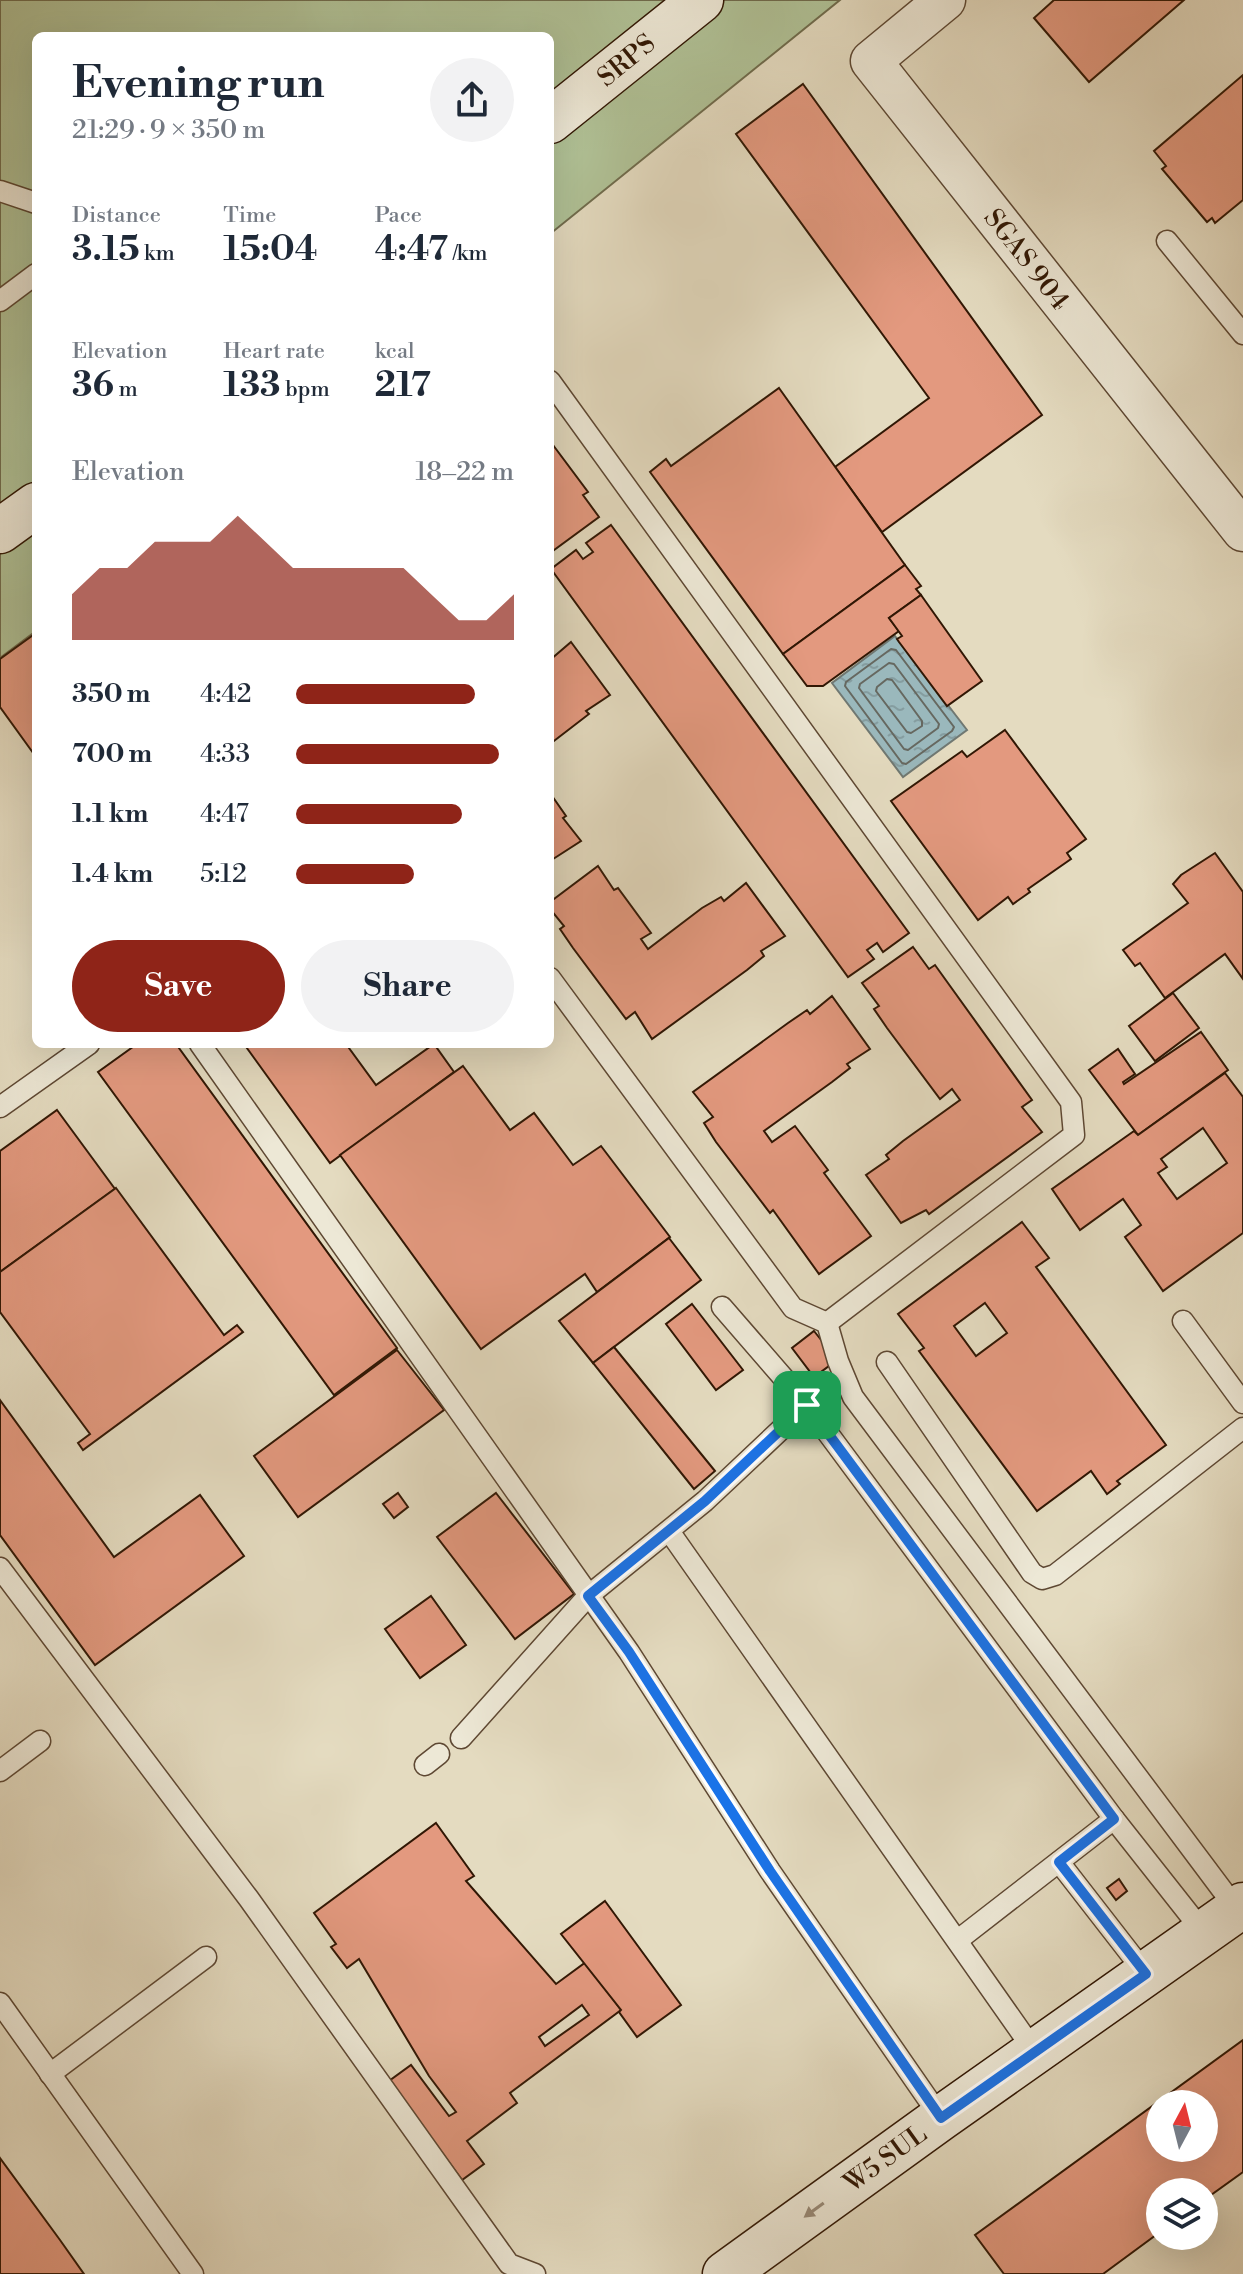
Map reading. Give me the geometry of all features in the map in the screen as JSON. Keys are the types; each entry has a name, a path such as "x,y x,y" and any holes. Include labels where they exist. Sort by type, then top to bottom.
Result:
{"main road":[{"name":"SRPS","path":"554,118 701,0"},
{"path":"0,531 32,508"},
{"name":"W5 SUL","path":"725,2274 941,2118 1232,1916"}],"street":[{"name":"SGAS 904","path":"945,0 871,61 1243,531"}],"lane":[{"path":"0,191 32,202"},
{"path":"1167,241 1243,334"},
{"path":"0,301 32,277"},
{"path":"554,387 1071,1102 1074,1135 827,1323"},
{"path":"554,983 793,1308 827,1323"},
{"path":"0,1107 83,1048"},
{"path":"203,1048 629,1652 770,1871 941,2118"},
{"path":"722,1307 807,1405 1114,1819 1232,1916"},
{"path":"1183,1321 1243,1403"},
{"path":"827,1323 853,1397 1232,1916"},
{"path":"887,1362 1032,1573 1042,1579 1055,1575 1243,1428"},
{"path":"461,1738 588,1596 705,1501 807,1405"},
{"path":"669,1531 1035,2052"},
{"path":"0,1568 249,1899 509,2264 535,2274"},
{"path":"0,1771 40,1741"},
{"path":"958,1940 1114,1819"},
{"path":"1059,1862 1146,1974"},
{"path":"50,2074 206,1957"},
{"path":"0,2003 193,2274"}],"green space":[{"path":"0,0 840,0 554,231 554,32 32,32 32,634 0,658"}],"water":[{"path":"895,636 967,730 903,777 832,683"}],"building":[{"path":"1054,0 1184,0 1089,82 1034,18"},
{"path":"1243,75 1243,200 1215,223 1212,218 1207,222 1162,169 1166,166 1154,151"},
{"path":"803,84 1042,415 882,532 835,467 929,398 736,134"},
{"path":"779,388 905,565 783,654 650,472 666,459 671,466"},
{"path":"554,446 588,492 583,495 599,517 554,550"},
{"path":"611,525 909,933 883,952 877,943 867,950 874,959 848,977 554,573 554,567 576,550 583,559 593,552 586,543"},
{"path":"905,565 921,586 916,589 921,595 889,618 899,631 823,686 807,686 783,654"},
{"path":"921,595 982,681 947,706 897,639 902,636 889,618"},
{"path":"32,636 32,751 0,707 0,659"},
{"path":"571,642 610,695 586,711 589,714 554,741 554,657"},
{"path":"1005,730 1086,839 1067,853 1071,859 1028,889 1030,892 1013,904 1008,897 978,920 891,801 962,751 967,757"},
{"path":"554,799 566,816 563,818 581,841 554,858"},
{"path":"1215,853 1243,892 1243,979 1225,954 1165,998 1140,963 1135,966 1123,950 1188,903 1173,884 1181,875"},
{"path":"598,866 651,933 641,939 648,949 702,908 721,897 724,901 746,883 785,936 761,951 764,956 747,970 652,1039 635,1012 626,1019 573,948 560,929 564,926 554,914 554,899"},
{"path":"913,947 929,969 935,965 1032,1100 1022,1107 1042,1132 929,1214 926,1210 901,1223 866,1175 889,1159 886,1155 903,1141 960,1100 952,1089 940,1099 874,1009 879,1006 862,983"},
{"path":"1173,993 1199,1028 1155,1061 1129,1026"},
{"path":"832,996 870,1049 847,1064 850,1068 832,1082 764,1131 772,1142 795,1126 828,1170 824,1173 871,1236 819,1274 773,1210 770,1213 716,1142 704,1123 713,1117 693,1092 788,1023 807,1010 810,1014"},
{"path":"1201,1032 1228,1070 1138,1135 1089,1070 1118,1049 1135,1074 1124,1084"},
{"path":"131,1048 179,1048 397,1348 334,1395 98,1072"},
{"path":"247,1048 349,1048 376,1085 428,1048 437,1048 454,1072 330,1163"},
{"path":"463,1066 510,1130 534,1113 573,1165 601,1146 670,1237 597,1292 585,1274 481,1349 340,1155"},
{"path":"1225,1073 1243,1097 1243,1233 1163,1291 1125,1237 1141,1225 1123,1199 1080,1230 1052,1189 1134,1131 1138,1135","holes":["1203,1128 1227,1163 1177,1199 1158,1173 1167,1167 1161,1159"]},
{"path":"57,1110 115,1189 0,1272 0,1151"},
{"path":"116,1188 224,1335 237,1325 243,1332 83,1450 78,1443 90,1434 0,1312 0,1272"},
{"path":"1022,1222 1049,1258 1036,1267 1166,1445 1117,1481 1120,1484 1107,1494 1091,1471 1037,1511 919,1351 924,1348 898,1314","holes":["985,1303 1007,1333 976,1356 954,1326"]},
{"path":"669,1238 701,1280 593,1363 559,1321"},
{"path":"692,1304 743,1370 716,1390 666,1324"},
{"path":"814,1331 837,1360 814,1377 792,1348"},
{"path":"614,1347 715,1471 694,1489 593,1363"},
{"path":"397,1350 444,1410 298,1517 254,1456"},
{"path":"0,1400 114,1557 200,1495 244,1556 95,1665 0,1535"},
{"path":"398,1493 408,1507 394,1518 383,1504"},
{"path":"496,1493 574,1594 515,1639 437,1537"},
{"path":"431,1596 466,1645 420,1678 385,1629"},
{"path":"436,1823 474,1876 466,1881 556,1984 586,1962 621,2010 510,2093 517,2103 467,2141 484,2164 462,2180 389,2081 411,2065 449,2116 456,2112 429,2076 359,1959 347,1968 331,1947 336,1944 314,1913","holes":["582,2005 589,2015 545,2046 539,2037"]},
{"path":"1119,1879 1127,1891 1116,1900 1107,1888"},
{"path":"605,1901 681,2005 637,2037 619,2012 621,2010 561,1934"},
{"path":"1243,2040 1243,2172 1218,2190 1218,2178 1146,2178 1146,2242 1103,2274 1004,2274 975,2235 1146,2111 1146,2162 1218,2162 1218,2090 1174,2090"},
{"path":"0,2158 60,2240 84,2274 0,2274"}],"route":[{"path":"807,1405 1114,1819 1059,1862 1146,1974 941,2118 770,1871 629,1652 588,1596 705,1501 807,1405"}]}
